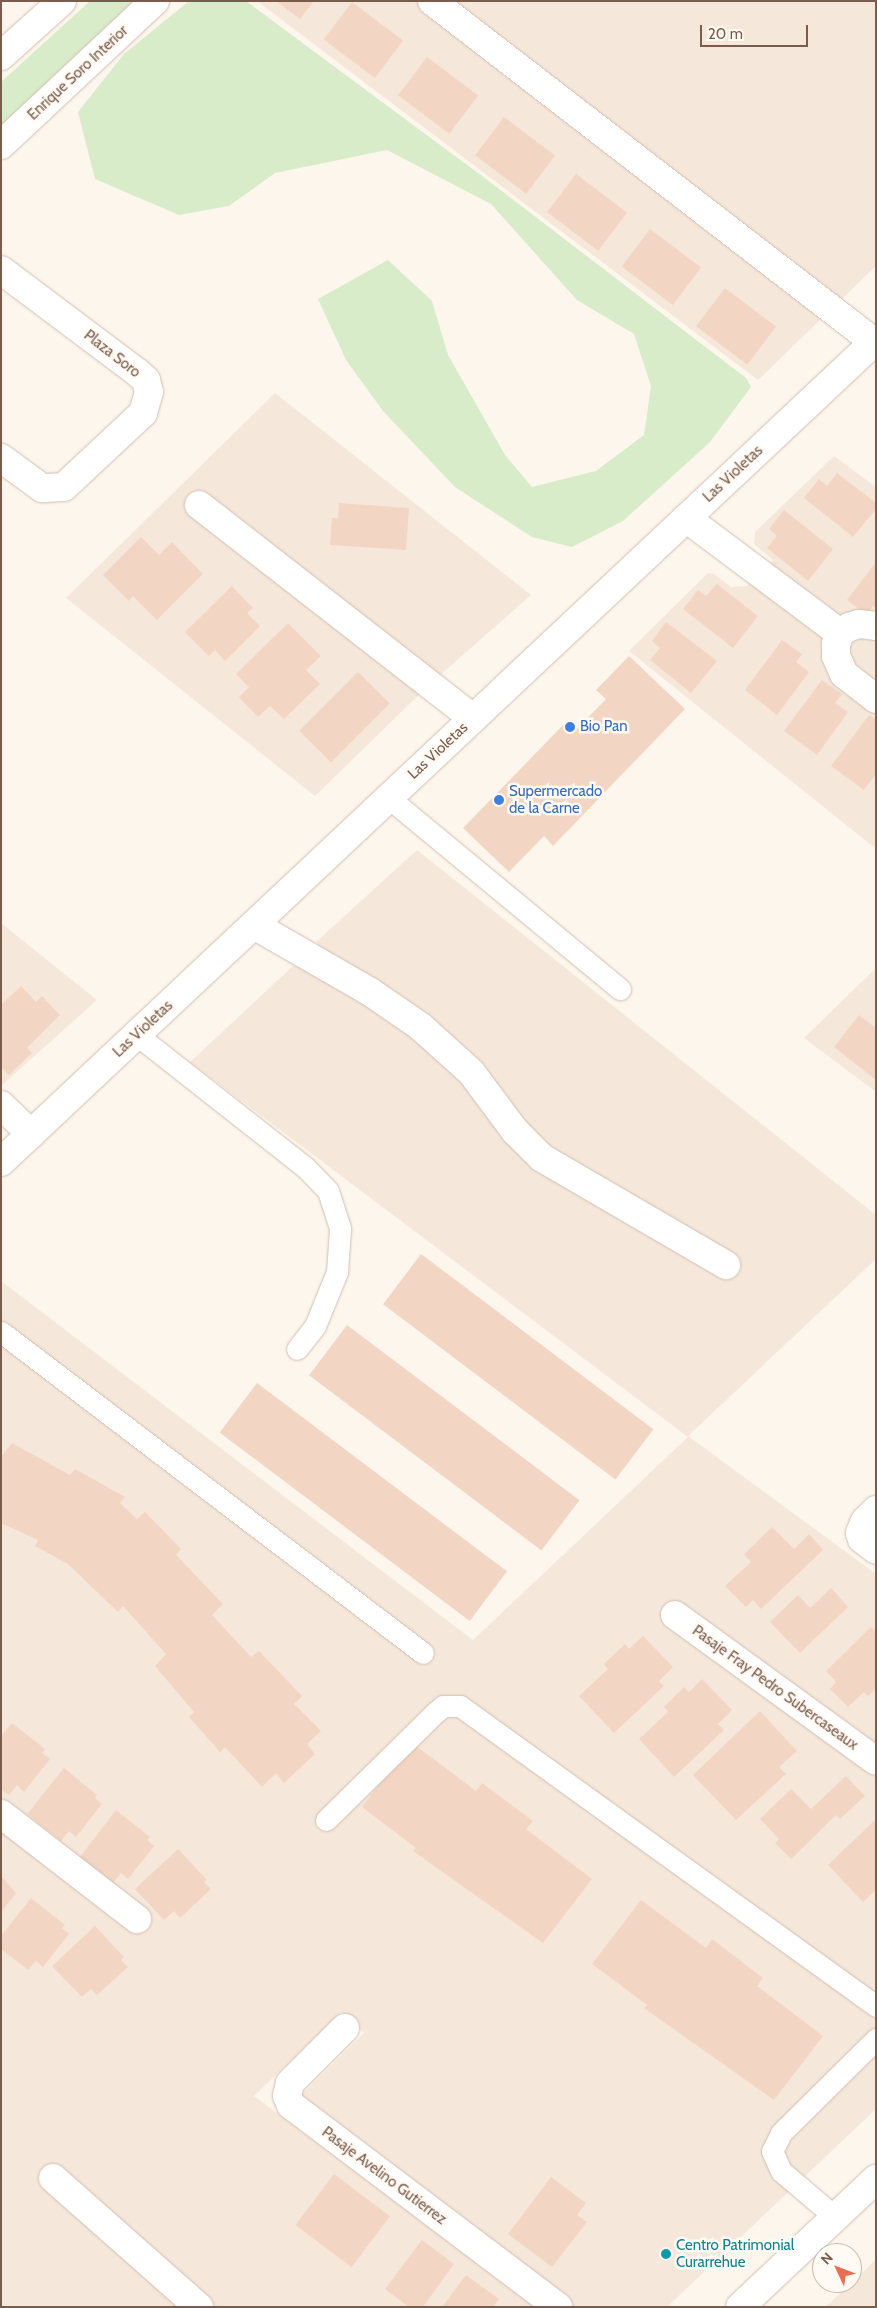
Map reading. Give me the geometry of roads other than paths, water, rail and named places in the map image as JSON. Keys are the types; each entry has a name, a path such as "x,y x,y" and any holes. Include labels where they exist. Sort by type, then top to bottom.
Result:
{"street":[{"path":"1,56 62,1"},
{"name":"Enrique Soro Interior","path":"1,144 154,1"},
{"path":"432,1 875,341"},
{"name":"Plaza Soro","path":"1,270 137,372 146,380 149,392 143,413 64,487 42,488 1,458"},
{"name":"Las Violetas","path":"1,1162 875,341"},
{"path":"200,504 474,718"},
{"path":"686,518 840,633"},
{"path":"876,626 859,624 840,633 836,644 839,666 848,678 876,699"},
{"path":"254,925 369,991 421,1027 471,1072 515,1131 542,1158 726,1265"},
{"path":"1,1105 32,1134"},
{"path":"876,1510 865,1521 860,1533 862,1539 876,1550"},
{"name":"Pasaje Fray Pedro Subercaseaux","path":"675,1615 876,1761"},
{"path":"1,1814 137,1918"},
{"name":"Pasaje Avelino Gutierrez","path":"345,2028 290,2083 287,2096 291,2105 558,2307"},
{"path":"53,2178 198,2307"},
{"path":"740,2307 876,2179"}],"lane":[{"path":"389,798 620,988"},
{"path":"137,1035 305,1167 328,1191 336,1209 340,1229 337,1272 315,1326 297,1349"},
{"path":"1,1332 423,1653"},
{"path":"326,1820 443,1706 460,1706 876,2006"},
{"path":"835,2217 781,2171 772,2150 781,2133 876,2039"}],"place":[{"name":"Bio Pan","path":"570,727"},
{"name":"Supermercado de la Carne","path":"499,800"},
{"name":"Centro Patrimonial Curarrehue","path":"666,2254"}]}
